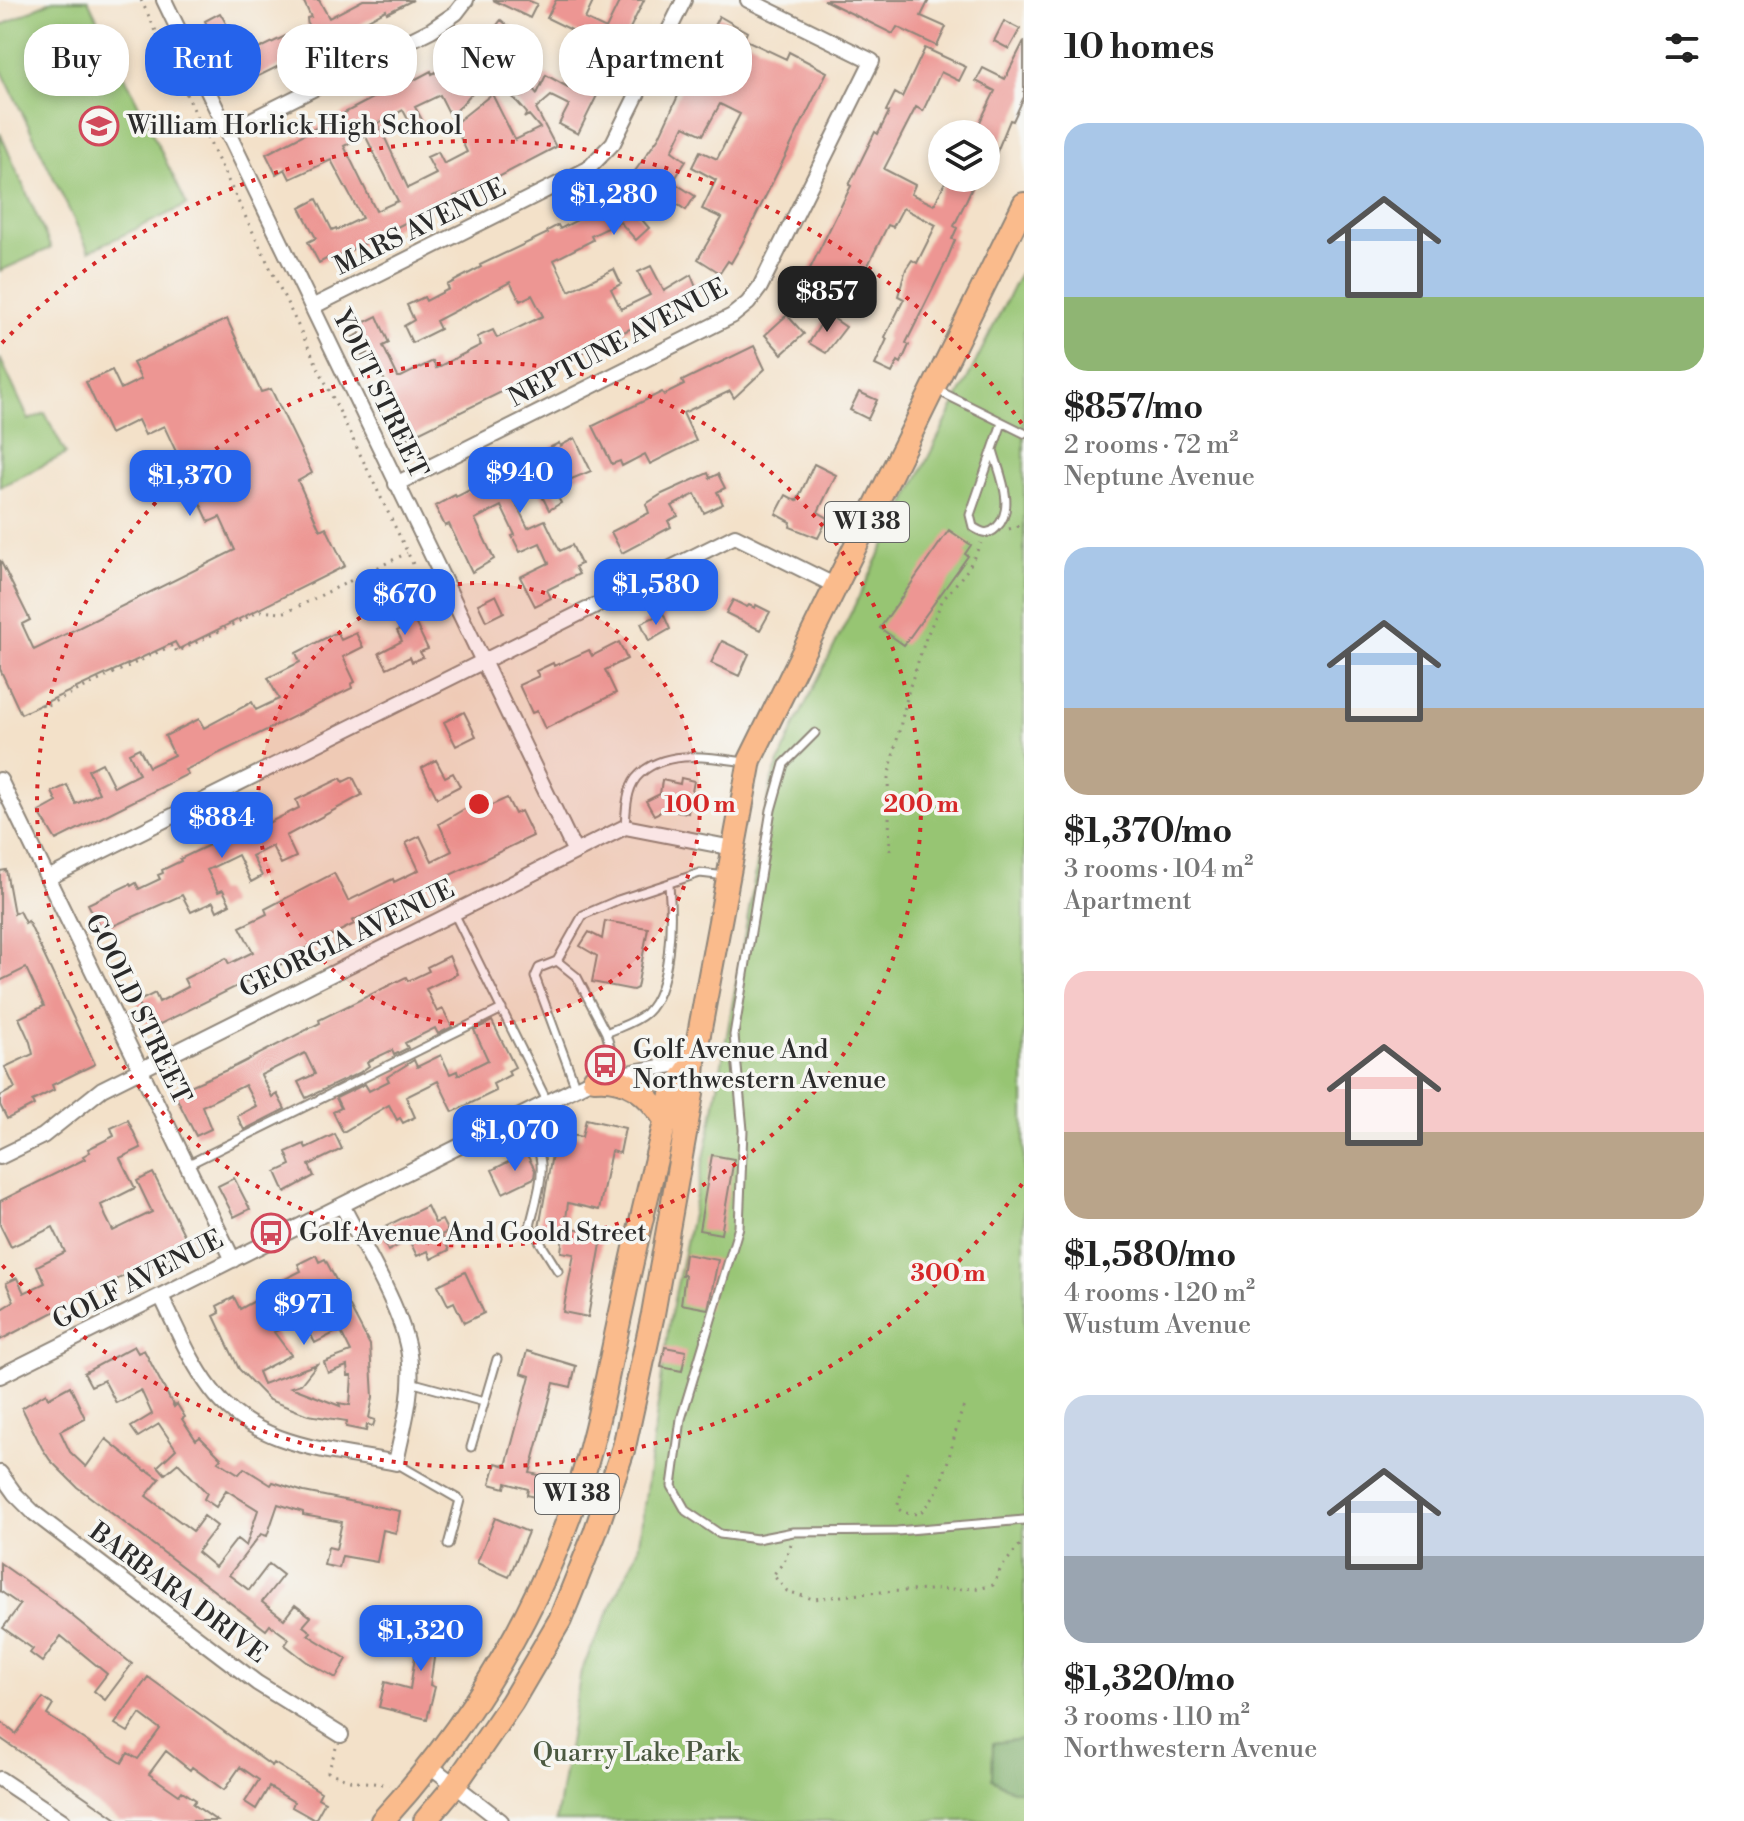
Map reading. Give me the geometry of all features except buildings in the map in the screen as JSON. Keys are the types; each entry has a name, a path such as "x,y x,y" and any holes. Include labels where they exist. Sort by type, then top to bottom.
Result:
{"main road":[{"name":"WI 38","path":"425,1821 455,1785 512,1702 560,1620 595,1533 624,1447 658,1285 692,1094 694,1061 750,762 933,388 1021,217"},
{"name":"WI 38","path":"382,1821 461,1726 543,1584 575,1502 597,1425 673,1091 694,1061"},
{"path":"585,1084 612,1078 628,1083 651,1101 665,1120"}],"street":[{"name":"YOUT STREET","path":"164,0 575,852"},
{"path":"227,132 431,30 456,13 466,0"},
{"name":"MARS AVENUE","path":"312,307 577,176 602,158 613,143 684,0"},
{"name":"NEPTUNE AVENUE","path":"396,484 732,316 748,303 760,287 872,61 748,0"},
{"path":"48,878 735,536 836,586"},
{"name":"GOOLD STREET","path":"0,780 233,1260"},
{"path":"625,827 733,848"},
{"name":"GEORGIA AVENUE","path":"0,1157 43,1136 102,1089 625,827"},
{"name":"GOLF AVENUE","path":"0,1376 585,1084 694,1061"},
{"path":"161,1296 211,1389 247,1423 290,1442 396,1463 410,1382 408,1344 401,1323 342,1205"},
{"name":"BARBARA DRIVE","path":"0,1473 34,1513 257,1683 341,1735"},
{"path":"429,1765 501,1821"},
{"path":"0,1779 63,1821"}],"lane":[{"path":"933,388 1024,433"},
{"path":"993,450 1005,491 1005,513 998,526 990,532 982,532 973,527 970,515 1002,423"},
{"path":"815,733 784,764 771,810 734,1035 743,1130 739,1227 681,1419 672,1486 686,1511 720,1534 757,1539 793,1532 897,1531 1024,1520"},
{"path":"625,827 627,803 635,780 654,764 690,756 750,762"},
{"path":"585,1084 535,977 539,968 557,961 583,915 700,873 728,877"},
{"path":"606,1033 636,1020 656,1000 670,932 669,885"},
{"path":"454,913 548,1103"},
{"path":"557,961 577,977 606,1033 619,1075"},
{"path":"187,1165 502,1009"},
{"path":"524,1114 538,1143 544,1171 530,1226 558,1271"},
{"path":"471,1447 497,1359"},
{"path":"410,1382 484,1402"},
{"path":"396,1463 460,1500 448,1545"}],"path":[{"path":"141,0 413,564"},
{"path":"998,535 1024,524"},
{"path":"890,851 888,778 909,689 942,601 968,569 983,540"},
{"path":"42,704 43,707 173,645 177,652 260,611 289,611 407,553"},
{"path":"907,1472 897,1508 904,1513 918,1514 940,1482 964,1406"},
{"path":"793,1532 784,1562 773,1575 787,1591 813,1599 993,1585 1001,1568 1024,1540"},
{"path":"341,1735 328,1772 349,1780 385,1783 405,1794"}],"green space":[{"path":"53,0 88,0 100,24 24,24 24,96 129,96 129,85 187,205 89,251 0,67 0,26"},
{"path":"0,133 51,248 0,271"},
{"name":"Quarry Lake Park","path":"1024,265 1024,1821 556,1821 581,1671 638,1550 669,1323 712,1120 772,779 796,723"},
{"path":"0,358 29,420 45,413 66,454 0,487"},
{"path":"1024,1739 1024,1790 1012,1790 992,1779 993,1743"}],"place":[{"name":"William Horlick High School","path":"99,126"},
{"name":"Golf Avenue And Northwestern Avenue","path":"605,1065"},
{"name":"Golf Avenue And Goold Street","path":"271,1233"}]}
